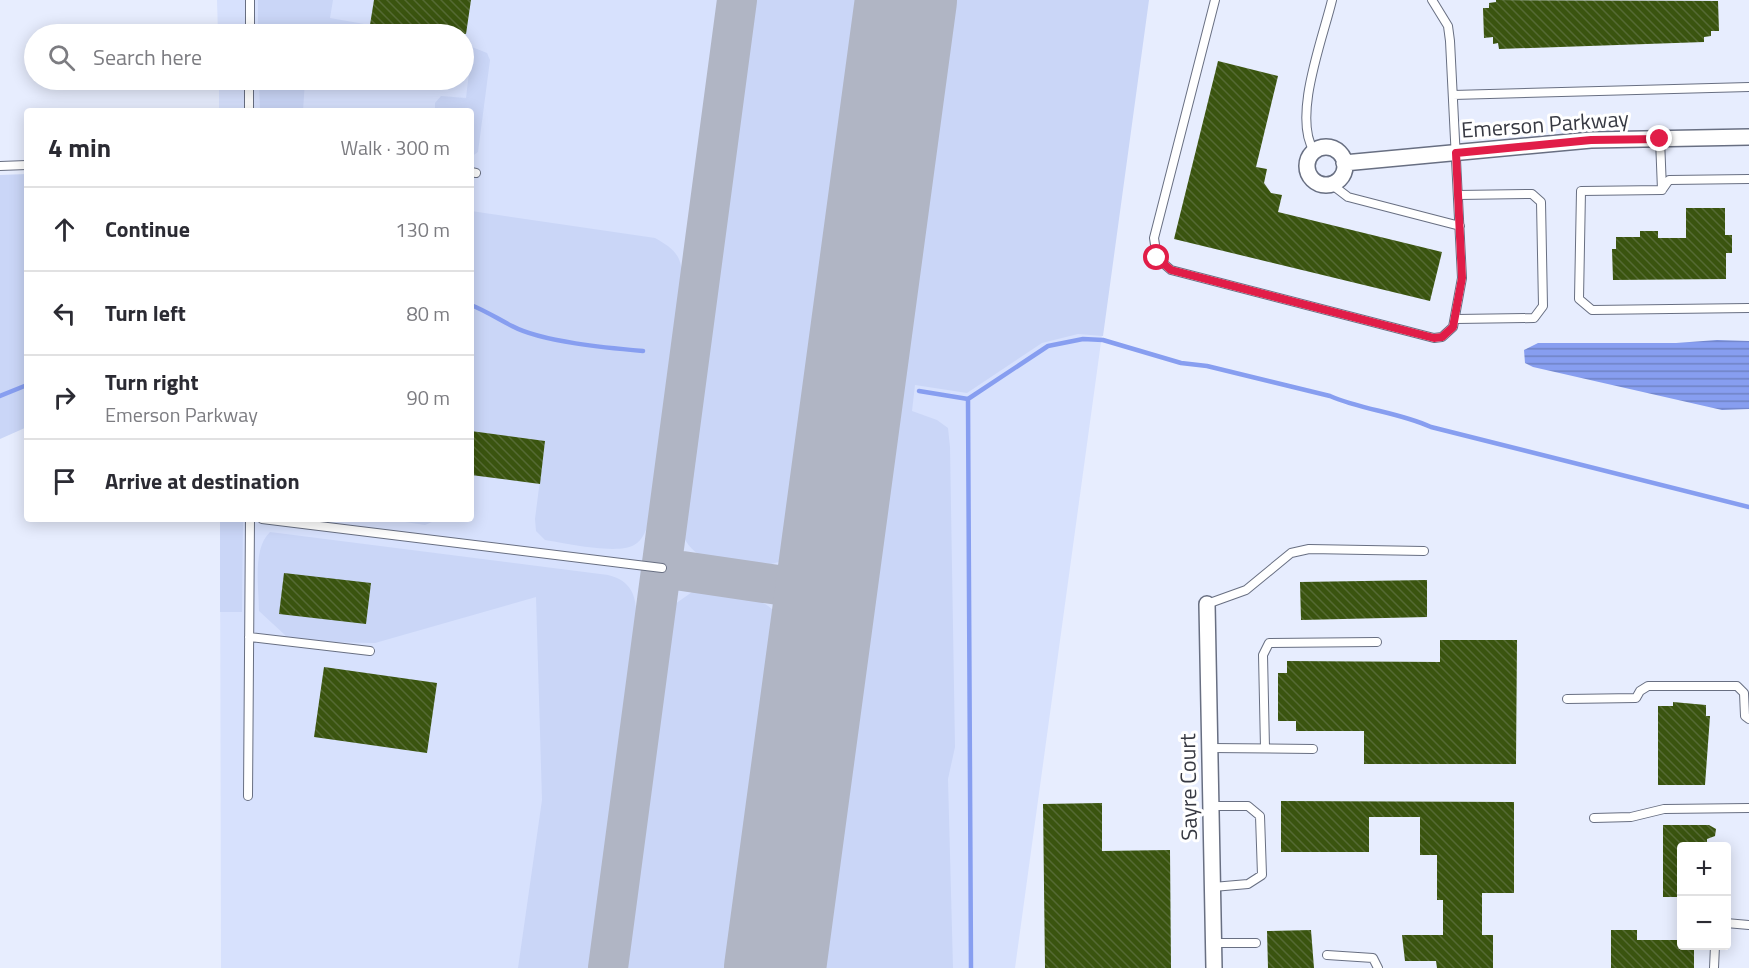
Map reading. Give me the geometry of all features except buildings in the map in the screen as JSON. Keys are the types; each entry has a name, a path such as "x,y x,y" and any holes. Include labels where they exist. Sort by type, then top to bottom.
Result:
{"street":[{"name":"Emerson Parkway","path":"1344,163 1591,140 1749,137"},
{"path":"1324,147 1334,149 1343,155 1344,163 1342,177 1331,184 1319,184 1310,174 1308,160 1314,151 1324,147"},
{"name":"Sayre Court","path":"1207,604 1214,968"}],"lane":[{"path":"250,0 250,24"},
{"path":"1215,0 1154,238 1157,258 1171,270 1434,338 1449,332 1456,319 1462,278 1448,26 1432,0"},
{"path":"1314,151 1305,133 1307,103 1332,0"},
{"path":"1453,95 1749,87"},
{"path":"249,90 249,108"},
{"path":"1660,139 1662,190"},
{"path":"0,166 24,165"},
{"path":"1662,190 1669,180 1749,179"},
{"path":"1331,184 1348,197 1460,226"},
{"path":"1662,190 1581,191 1579,299 1592,310 1749,308"},
{"path":"1456,319 1534,318 1543,306 1541,202 1538,197 1532,194 1458,195"},
{"path":"248,796 250,522"},
{"path":"286,522 662,568"},
{"path":"1207,604 1246,591 1291,553 1309,549 1424,551"},
{"path":"249,637 370,651"},
{"path":"1265,748 1263,655 1269,643 1377,642"},
{"path":"1567,699 1636,698 1640,691 1648,686 1737,686 1744,693 1745,716 1749,719"},
{"path":"1210,748 1313,748"},
{"path":"1211,806 1248,806 1260,816 1262,875 1248,884 1213,887"},
{"path":"1594,818 1631,817 1664,809 1749,808"},
{"path":"1731,923 1749,925"},
{"path":"1214,943 1256,943"},
{"path":"1714,968 1715,950"},
{"path":"1327,956 1373,958 1378,968"}],"shaded area":[{"path":"217,0 1148,0 1015,968 221,968 220,522 474,522 474,108 219,108 219,90 474,90 474,24 218,24"},
{"path":"258,0 333,0 330,18 364,24 258,24"},
{"path":"747,0 877,0 809,519 800,544 790,556 779,562 747,567 713,561 699,554 689,545 683,533 715,247"},
{"path":"930,0 1149,0 1103,336 1078,334 1042,343 967,393 915,385 912,411 937,420 948,428 950,447 955,747 948,779 953,968 801,968"},
{"path":"474,48 487,53 490,60 478,152 474,155 474,108 435,108 435,103 441,96 466,98 467,90 474,90"},
{"path":"259,90 304,90 303,108 260,108"},
{"path":"24,174 24,428 0,439 0,175"},
{"path":"474,211 655,238 670,248 680,261 682,273 649,522 642,538 637,543 616,549 577,546 545,540 536,531 535,519 545,441 474,431"},
{"path":"220,522 243,522 242,612 220,612"},
{"path":"405,522 432,522 425,525"},
{"path":"270,532 608,575 627,585 635,600 635,630 589,968 518,968 542,800 536,597 375,643 319,642 286,636 259,611 259,558 264,539"},
{"path":"695,590 731,592 761,601 773,610 782,622 788,638 790,658 749,968 626,968 672,615 675,604"}],"water":[{"path":"1717,340 1749,341 1749,409 1722,410 1533,367 1525,363 1524,350 1538,343 1676,343"}],"waterway":[{"path":"474,306 525,332 540,336 643,351"},
{"path":"919,391 968,399 1048,346 1083,339 1103,340 1181,363 1207,366 1330,396 1431,427 1749,507"},
{"path":"0,396 24,386"},
{"path":"968,399 971,968"}],"taxiway":[{"path":"608,968 737,0"},
{"path":"662,568 826,592"}],"runway":[{"path":"775,968 906,0"}],"route":[{"path":"1157,258 1171,270 1434,338 1442,337 1453,327 1456,319 1462,278 1456,153 1591,140 1660,139"}]}
